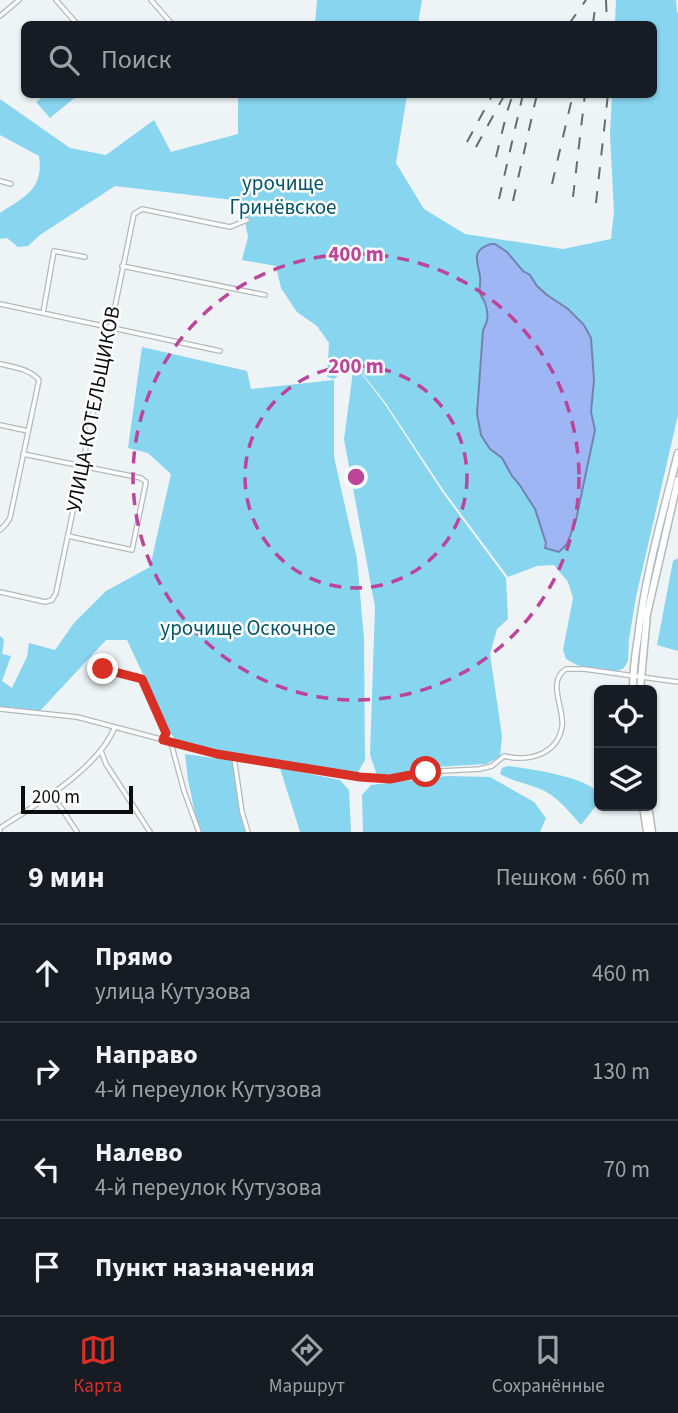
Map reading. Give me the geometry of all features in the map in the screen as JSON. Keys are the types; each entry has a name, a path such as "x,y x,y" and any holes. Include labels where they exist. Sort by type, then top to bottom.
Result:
{"main road":[{"path":"639,685 636,676 640,614 678,453"},
{"path":"634,685 647,614 678,480"},
{"path":"646,811 647,832"},
{"path":"647,811 652,832"}],"street":[{"path":"0,16 19,0"},
{"path":"56,0 74,21"},
{"path":"151,0 169,21"},
{"path":"0,181 11,184"},
{"name":"УЛИЦА КОТЕЛЬЩИКОВ","path":"0,592 45,602 52,600 56,593 109,327 136,211 142,209 230,228 247,220"},
{"path":"43,313 54,251 85,257"},
{"path":"122,266 265,295"},
{"path":"0,304 220,351"},
{"path":"0,364 38,377 10,518 0,530"},
{"path":"0,425 27,431"},
{"path":"23,454 144,480 146,484 132,550 68,536"},
{"path":"0,709 69,716 234,757 360,777 390,779 426,772 480,769 492,766 504,756 516,759 536,757 554,743 562,726 558,678 562,671 570,668 678,682"},
{"path":"103,669 142,679 166,733 163,740"},
{"path":"0,830 52,794 88,764 101,751 115,727"},
{"path":"171,743 184,791 200,832"},
{"path":"101,751 106,764 150,832"},
{"path":"234,757 242,812 248,832"},
{"path":"52,794 77,832"}],"green space":[{"path":"317,0 422,0 418,21 315,21"},
{"name":"урочище Гринёвское","path":"616,0 676,0 678,415 636,597 628,661 624,668 616,672 577,665 566,659 563,650 573,598 568,582 554,565 537,566 508,577 444,491 385,402 354,363 334,379 327,377 329,343 317,326 297,312 281,288 276,266 242,260 248,237 241,201 115,186 40,235 28,246 18,247 7,238 0,239 0,213 30,191 35,185 40,168 39,156 0,135 0,99 70,148 106,155 154,120 171,152 238,134 238,98 407,98 396,163 424,209 465,234 563,249 611,239 614,212 610,134 612,98 657,98 657,21 615,21"},
{"path":"41,98 74,98 50,118 36,102"},
{"name":"урочище Оскочное","path":"142,347 247,371 251,389 334,380 334,457 357,559 364,639 365,760 357,774 179,744 171,734 127,640 106,640 38,713 0,709 0,636 4,642 2,654 11,656 2,681 12,688 27,657 29,643 55,650 74,623 106,591 150,567 171,474 148,453 128,448"},
{"path":"354,364 384,403 443,493 506,578 508,619 497,629 490,654 502,736 500,757 486,764 419,768 398,774 377,775 370,755 375,607 344,439"},
{"path":"678,558 678,651 657,645 673,561"},
{"path":"185,754 234,761 247,832 199,832"},
{"path":"507,766 528,769 581,782 594,790 594,808 581,825 550,794 500,774 502,768"},
{"path":"280,768 340,780 349,790 351,832 300,832"},
{"path":"447,776 490,777 534,802 546,818 540,832 363,832 362,795 371,785"}],"shaded area":[{"path":"491,244 507,252 537,286 568,309 584,325 591,338 594,380 591,412 595,430 576,520 567,544 559,552 545,548 546,543 535,509 502,458 490,449 481,435 477,414 483,330 487,314 480,293 477,256 480,249"}],"railway":[{"path":"571,21 586,0"},
{"path":"593,21 596,0"},
{"path":"606,0 607,21"},
{"path":"467,142 491,98"},
{"path":"476,147 503,98"},
{"path":"496,157 512,98"},
{"path":"499,199 522,98"},
{"path":"513,201 536,98"},
{"path":"552,184 572,98"},
{"path":"573,197 585,98"},
{"path":"596,203 608,98"}],"route":[{"path":"103,669 142,679 166,733 163,740 171,743 217,754 360,777 390,779 426,772"}]}
